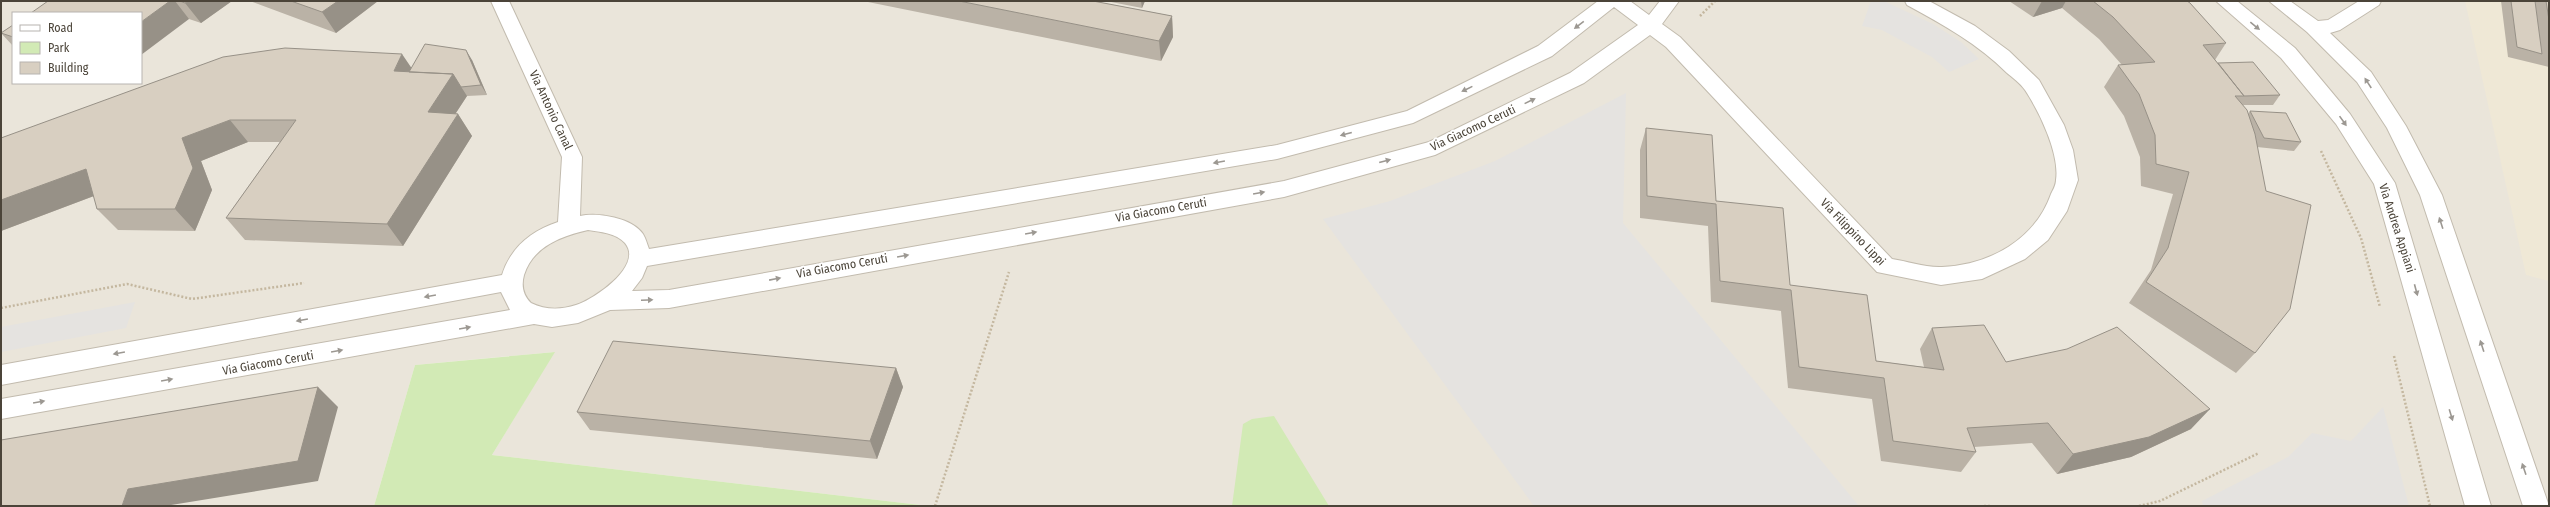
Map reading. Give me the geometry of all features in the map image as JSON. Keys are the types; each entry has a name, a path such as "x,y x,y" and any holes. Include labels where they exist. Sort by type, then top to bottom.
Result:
{"street":[{"name":"Via Antonio Canal","path":"500,1 572,157 569,226"},
{"path":"1,375 510,282 514,268 535,243 569,226 594,223 620,228 632,235 638,246 639,259 1277,152 1413,116 1545,51 1610,1"},
{"name":"Via Filippino Lippi","path":"1618,1 1652,24 1678,48 1885,266 1941,276 1982,270 2017,253 2040,234 2056,211 2067,180 2063,150 2054,125 2032,85 2002,56 1968,30 1914,1"},
{"name":"Via Giacomo Ceruti","path":"608,301 669,299 1291,187 1435,148 1577,78 1652,24 1670,1"},
{"name":"Via Andrea Appiani","path":"2225,1 2288,53 2343,119 2384,183 2478,506"},
{"path":"2278,1 2314,28 2364,77 2396,126 2431,195 2536,506"},
{"path":"2314,28 2333,26 2366,2"},
{"name":"Via Giacomo Ceruti","path":"510,282 512,296 521,308 534,315 551,318 571,317 590,311 608,301 623,289 634,274 639,259"},
{"name":"Via Giacomo Ceruti","path":"1,409 534,315"}],"path":[{"path":"2320,148 2361,238 2381,310"},
{"path":"935,506 1011,264"},
{"path":"1,308 127,284 192,299 309,282"},
{"path":"2394,354 2430,506"},
{"path":"2139,506 2160,501 2259,453"},
{"path":"1984,506 1990,506"}],"shaded area":[{"path":"1,1 2549,1 2549,506 929,506 492,455 554,352 415,365 374,506 1,506"},
{"path":"1871,1 1884,1 1933,24 1961,42 1979,59 1949,72 1932,57 1882,30 1862,26"},
{"path":"2465,1 2549,1 2549,281 2526,275"},
{"path":"1626,93 1623,223 1859,506 1534,506 1323,219 1390,201 1495,161"},
{"path":"135,302 126,328 1,352 1,327"},
{"path":"2383,407 2409,506 2203,506 2202,501 2288,457 2312,433 2351,441"}],"green space":[{"path":"555,352 492,455 929,506 374,506 415,365"},
{"path":"1274,416 1329,506 1232,506 1243,424 1252,419"}],"building":[{"path":"48,1 170,1 142,21 142,12 32,12"},
{"path":"291,1 338,1 322,12"},
{"path":"959,1 1093,1 1172,16 1159,41"},
{"path":"2093,1 2187,1 2190,3 2226,43 2203,45 2244,96 2235,96 2247,110 2255,134 2266,191 2311,205 2290,309 2255,353 2146,282 2168,248 2189,172 2156,164 2155,135 2139,94 2118,65 2155,62 2113,17"},
{"path":"2511,1 2535,1 2542,54 2517,47"},
{"path":"2546,1 2549,1 2549,20"},
{"path":"12,26 12,37 1,33"},
{"path":"425,44 466,50 481,85 461,87 453,74 409,72"},
{"path":"285,48 402,54 394,71 453,74 428,112 458,114 387,224 226,218 296,120 230,120 182,138 193,168 175,209 97,209 86,169 1,200 1,138 223,57"},
{"path":"2253,62 2280,95 2244,96 2218,63"},
{"path":"2250,111 2286,113 2301,142 2264,138"},
{"path":"1646,128 1712,135 1716,201 1783,208 1790,285 1867,295 1876,361 1944,370 1932,328 1984,325 2006,362 2067,349 2117,327 2210,409 2149,437 2073,454 2048,423 1967,428 1976,452 1893,441 1884,378 1799,367 1791,290 1720,281 1716,204 1647,196"},
{"path":"613,341 896,368 870,441 577,412"},
{"path":"318,387 298,461 128,489 122,506 1,506 1,440"}]}
